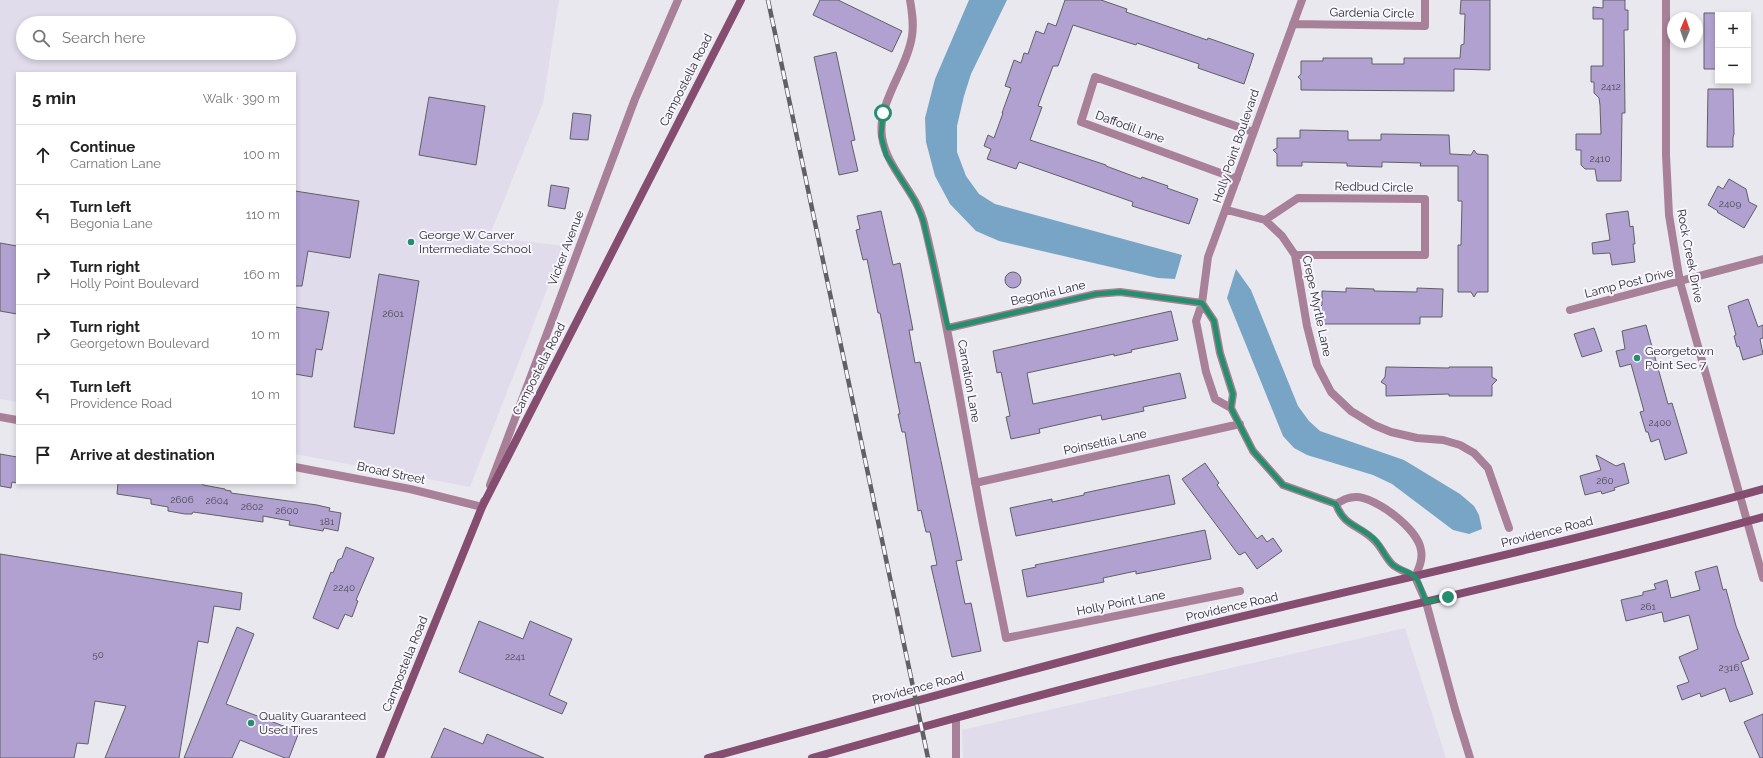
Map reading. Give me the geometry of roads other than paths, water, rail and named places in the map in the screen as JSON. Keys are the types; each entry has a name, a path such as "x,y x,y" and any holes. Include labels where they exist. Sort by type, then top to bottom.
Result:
{"main road":[{"name":"Campostella Road","path":"380,758 482,507 741,0"},
{"name":"Providence Road","path":"708,758 1157,637 1415,577 1763,489"},
{"path":"812,758 956,718 1171,662 1598,560 1763,517"}],"street":[{"name":"Vicker Avenue","path":"482,507 635,99 678,0"},
{"name":"Carnation Lane","path":"910,0 914,17 912,37 900,73 883,113 881,136 886,155 915,201 923,220 948,328 975,482 1006,638"},
{"name":"Holly Point Boulevard","path":"1302,0 1253,132 1227,210 1208,258 1202,303 1196,321 1206,372 1215,399 1231,408 1253,451 1283,485 1336,504"},
{"name":"Gardenia Circle","path":"1294,24 1425,26 1425,0"},
{"name":"Rock Creek Drive","path":"1666,0 1666,155 1669,215 1680,282 1763,578"},
{"name":"Daffodil Lane","path":"1237,179 1081,122 1095,77 1253,132"},
{"name":"Redbud Circle","path":"1265,220 1298,198 1425,199 1425,255 1295,255"},
{"name":"Crepe Myrtle Lane","path":"1227,210 1265,220 1282,236 1295,255 1307,326 1317,365 1331,392 1351,411 1374,425 1391,432 1417,438 1443,440 1460,445 1474,453 1488,468 1509,528"},
{"name":"Lamp Post Drive","path":"1570,310 1763,259"},
{"name":"Begonia Lane","path":"948,328 1096,294 1120,292 1202,303"},
{"path":"1202,303 1214,321 1220,353 1233,394 1231,408"},
{"path":"0,417 16,420"},
{"name":"Poinsettia Lane","path":"975,482 1240,424"},
{"name":"Broad Street","path":"296,467 410,489 482,507"},
{"path":"1415,577 1421,563 1421,551 1419,543 1406,525 1392,513 1373,502 1358,497 1347,498 1336,504 1339,514 1349,524 1363,531 1374,539 1394,566 1415,577 1426,602 1470,758"},
{"name":"Holly Point Lane","path":"1006,638 1240,591"},
{"path":"956,718 956,758"}],"water":[{"path":"969,0 1007,0 971,74 957,126 957,152 966,176 979,194 995,204 1182,255 1175,279 1158,278 999,241 976,231 950,204 935,176 926,142 925,118 935,79"},
{"path":"1236,269 1251,290 1298,406 1309,421 1320,431 1404,460 1460,494 1474,506 1479,515 1482,529 1469,534 1453,530 1392,484 1373,475 1307,455 1294,448 1283,436 1227,298"}],"railway":[{"path":"768,0 928,758"}],"place":[{"name":"George W Carver Intermediate School","path":"411,242"},
{"name":"Georgetown Point Sec 7","path":"1637,358"},
{"name":"Quality Guaranteed Used Tires","path":"251,723"}]}
